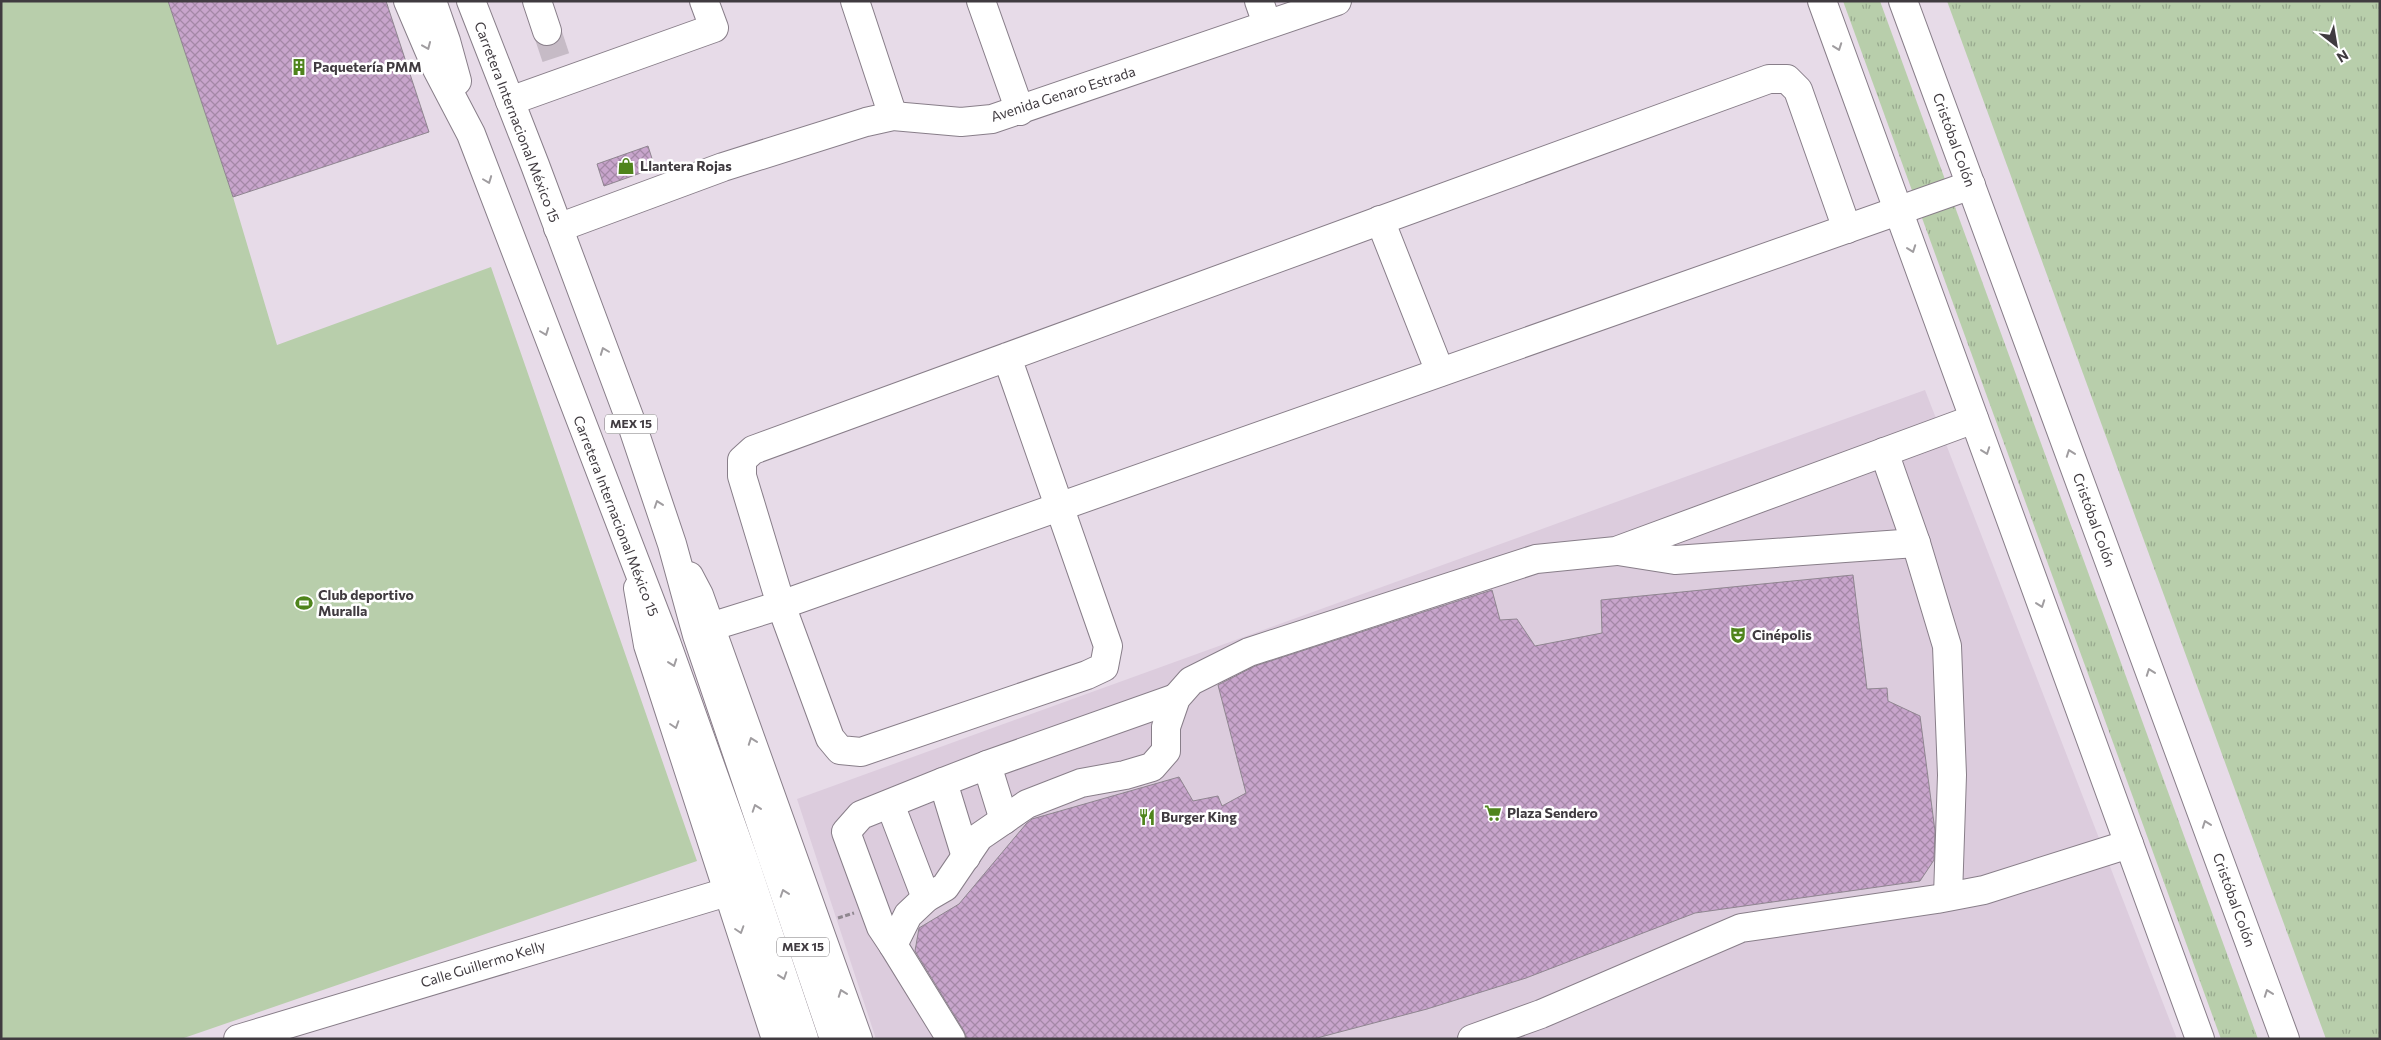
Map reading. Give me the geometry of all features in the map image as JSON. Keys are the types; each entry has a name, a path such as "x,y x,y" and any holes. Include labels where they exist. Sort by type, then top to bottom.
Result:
{"main road":[{"name":"Carretera Internacional México 15","path":"408,1 436,69 470,134 632,559 666,642 745,863 804,1039"},
{"name":"MEX 15","path":"432,1 446,41 470,134"},
{"name":"Carretera Internacional México 15","path":"471,1 630,422 672,544 697,635 834,1039"},
{"path":"537,1 547,30"},
{"path":"510,101 560,71 714,28 704,1"},
{"path":"855,1 893,116"},
{"path":"982,1 1020,111"},
{"name":"Avenida Genaro Estrada","path":"558,228 723,167 866,122 893,116 962,122 992,119 1020,111 1263,13 1337,1"},
{"path":"1822,1 2200,1039"},
{"name":"Cristóbal Colón","path":"1903,1 2285,1039"},
{"path":"1007,357 1108,646 1104,666 1088,676 861,752 840,750 830,738 781,605 742,476 742,460 754,450 1007,357 1380,220 1769,79 1786,79 1798,90 1847,229"},
{"path":"710,627 781,605 1971,185"},
{"path":"1380,220 1440,372"},
{"path":"1616,551 1974,419"},
{"path":"1884,452 1916,543 1947,646 1952,775 1948,896"},
{"path":"893,945 908,914 926,898 945,887 979,837 1027,804 1081,783 1125,775 1152,767 1166,752 1166,727 1176,698 1190,681 1249,652 1536,559 1616,551 1675,560 1916,543"},
{"path":"672,544 699,596 858,1039"},
{"path":"632,559 648,645 776,1039"},
{"path":"951,1039 881,927 846,832 861,815 987,765 1176,698"},
{"path":"987,765 1004,820"},
{"path":"943,782 966,857"},
{"path":"890,804 926,898"},
{"path":"1482,1037 1517,1031 1741,928 1984,890 2129,844"},
{"name":"Calle Guillermo Kelly","path":"238,1039 266,1034 727,892"}],"path":[{"path":"817,924 873,907"}],"shaded area":[{"path":"1925,390 2177,1039 876,1039 797,799"}],"green space":[{"name":"Club deportivo Muralla","path":"1,1 168,1 233,197 277,345 491,267 697,861 181,1039 1,1039"},
{"path":"1843,1 1880,1 2258,1039 2221,1039"},
{"path":"1947,1 2380,1 2380,1039 2326,1039"}],"building":[{"name":"Paquetería PMM","path":"168,1 386,1 429,132 233,197"},
{"name":"Llantera Rojas","path":"648,146 655,168 604,186 597,164"},
{"name":"Plaza Sendero","path":"1853,575 1867,689 1887,688 1888,701 1920,716 1935,831 1934,860 1920,881 1695,913 1526,978 1427,1009 1313,1039 967,1039 915,951 919,928 959,904 1032,819 1179,777 1193,801 1218,796 1222,806 1246,793 1218,685 1255,666 1492,590 1500,620 1517,619 1535,646 1602,633 1601,600"}],"tunnel":[{"path":"547,31 557,61"}],"place":[{"name":"Paquetería PMM","path":"299,67"},
{"name":"Llantera Rojas","path":"626,166"},
{"name":"Club deportivo Muralla","path":"304,603"},
{"name":"Cinépolis","path":"1738,635"},
{"name":"Plaza Sendero","path":"1493,813"},
{"name":"Burger King","path":"1147,817"}]}
